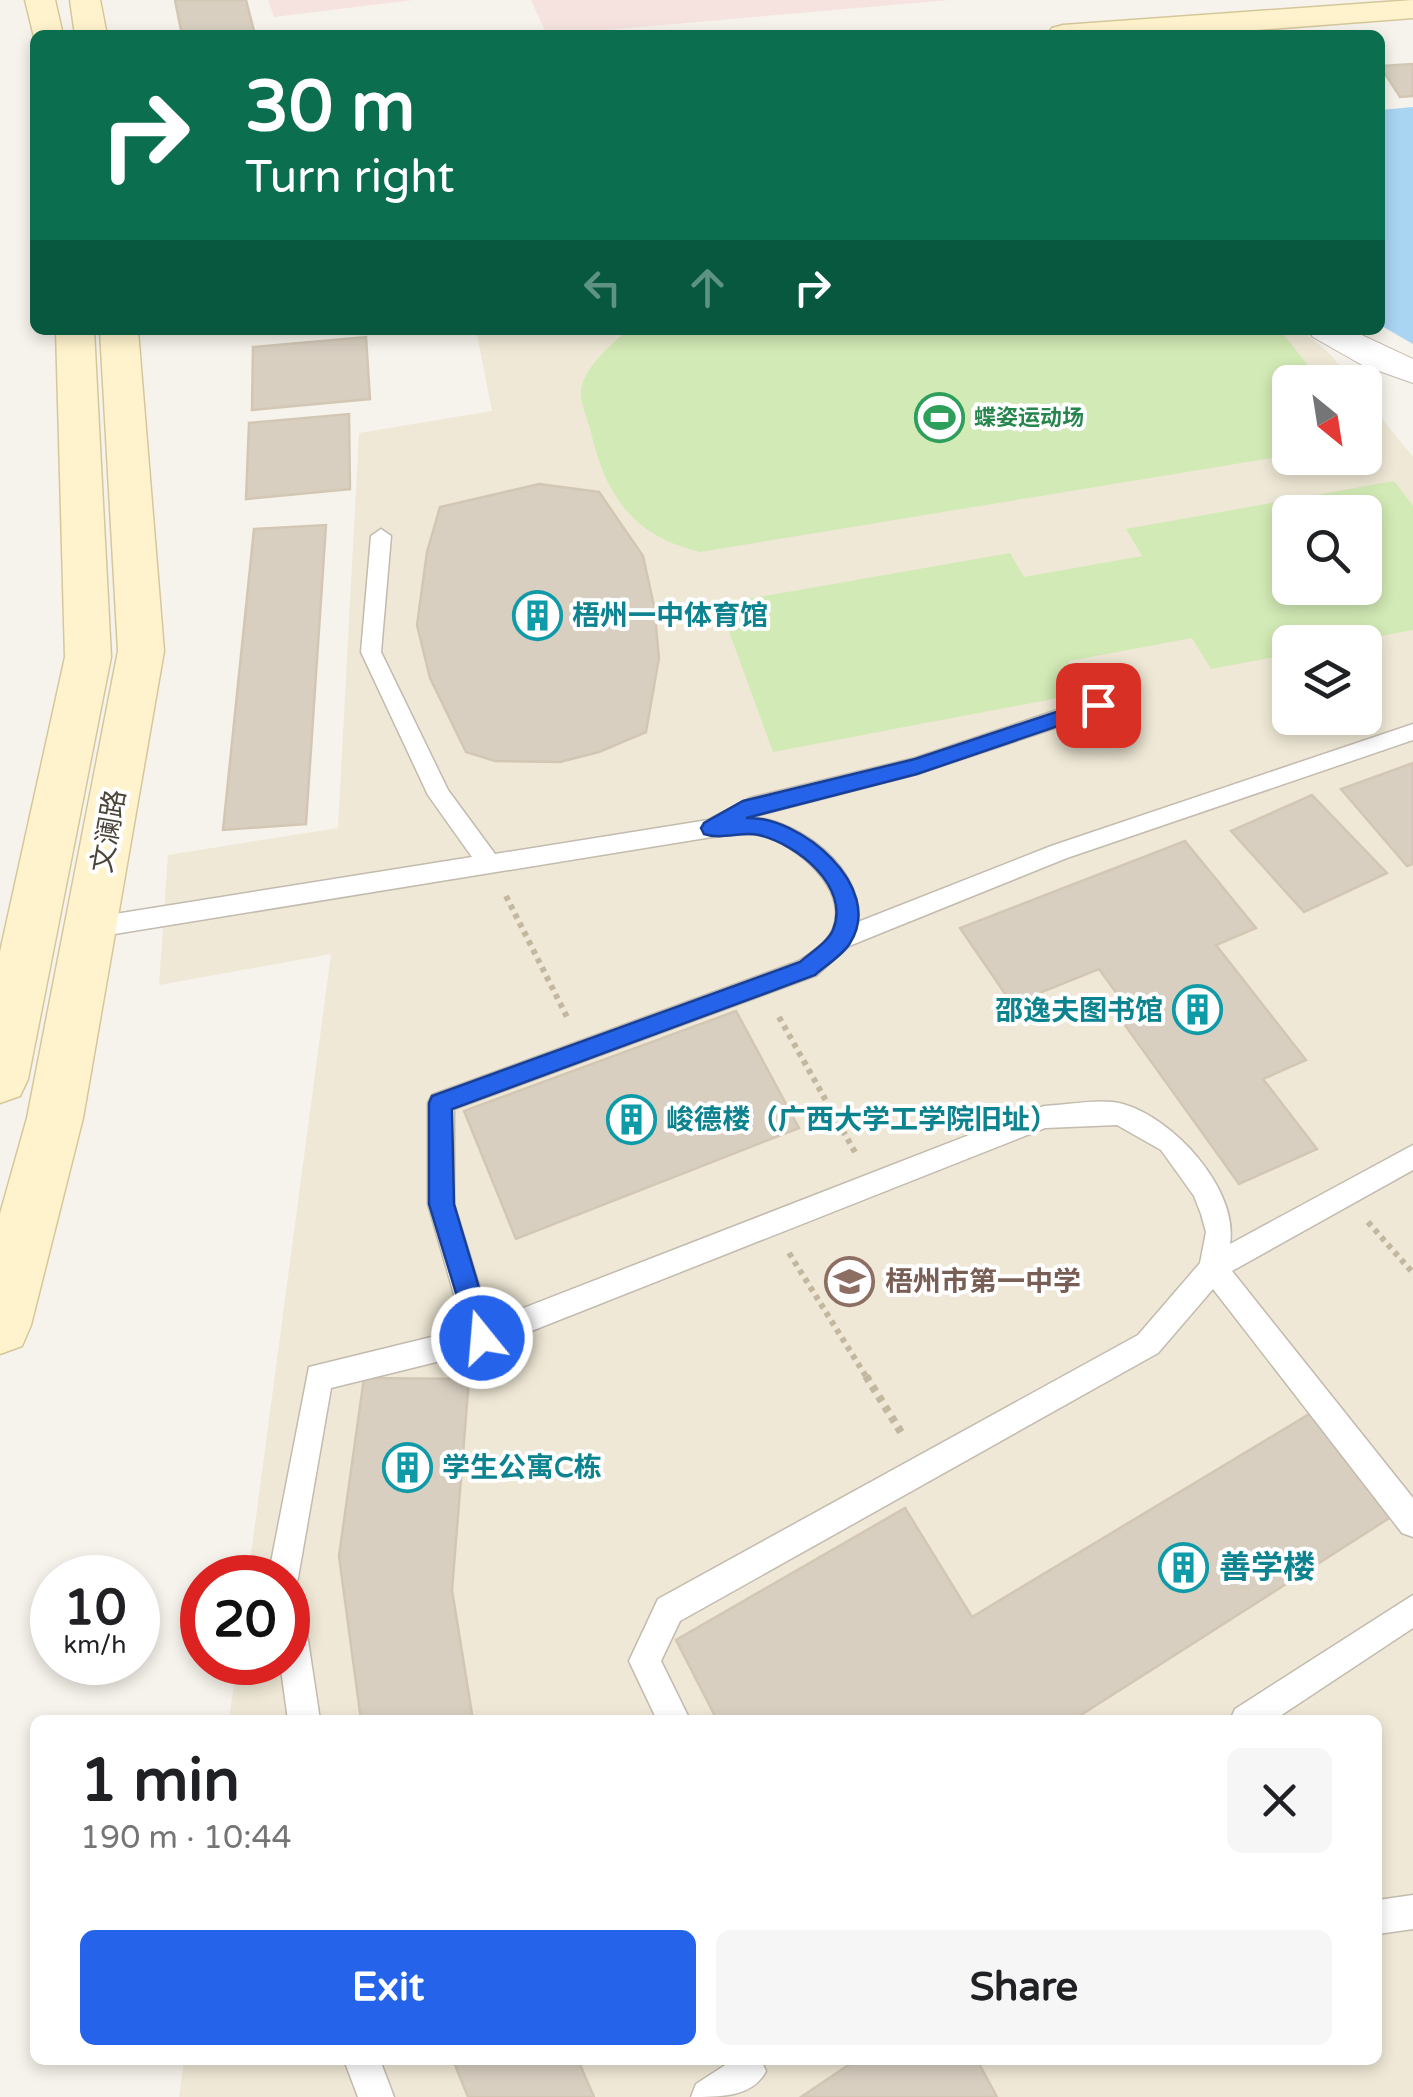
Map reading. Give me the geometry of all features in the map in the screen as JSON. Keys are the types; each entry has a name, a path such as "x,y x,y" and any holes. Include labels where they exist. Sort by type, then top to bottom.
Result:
{"main road":[{"path":"40,0 46,30"},
{"path":"85,0 91,30"},
{"path":"1130,30 1413,9"},
{"path":"1385,30 1413,28"},
{"name":"文澜路","path":"0,1079 10,983 88,657 75,335"},
{"name":"文澜路","path":"0,1324 56,1118 141,651 119,335"}],"street":[{"path":"1335,335 1374,357 1413,372"}],"lane":[{"path":"381,536 371,652 439,796 490,864"},
{"path":"712,828 750,807 917,766 1098,705"},
{"path":"482,1338 442,1204 440,1103 808,968 842,939 1059,852 1413,732"},
{"path":"90,928 712,828 757,826 799,842 835,874 848,916 842,939"},
{"path":"284,1555 319,1376 482,1338 1044,1117 1120,1114 1170,1142 1205,1190 1219,1232 1213,1268 1413,1522"},
{"path":"672,1715 645,1661 668,1610 1148,1344 1213,1268 1413,1157"},
{"path":"1254,1715 1413,1610"},
{"path":"299,1685 303,1715"},
{"path":"1382,1916 1413,1912"},
{"path":"364,2065 376,2097"},
{"path":"709,2097 748,2070"}],"path":[{"path":"490,864 584,1050"},
{"path":"762,985 874,1186"},
{"path":"1344,1195 1413,1273"},
{"path":"772,1226 924,1468"}],"shaded area":[{"path":"268,0 413,0 274,17"},
{"path":"531,0 950,0 605,30 545,30"},
{"name":"梧州市第一中学","path":"477,335 1308,335 1331,355 1339,365 1272,365 1272,475 1382,475 1382,419 1413,457 1413,2097 179,2097 183,2065 1382,2065 1382,1715 230,1715 234,1685 310,1685 310,1555 251,1555 331,954 159,985 168,855 338,828 359,433 492,411"}],"green space":[{"name":"蝶姿运动场","path":"622,335 1284,335 1307,365 1272,365 1272,458 700,552 656,535 625,509 613,492 596,452 582,400 587,373"},
{"path":"1394,481 1413,506 1413,630 1382,636 1382,625 1272,625 1272,657 1211,669 1192,638 1069,661 1084,693 773,752 719,604 1010,553 1024,577 1142,556 1126,529 1272,503 1272,605 1382,605 1382,495 1316,495"}],"water":[{"path":"1413,107 1413,344 1385,328 1385,110"}],"building":[{"path":"175,0 246,0 254,30 181,30"},
{"path":"1413,64 1413,96 1400,97 1385,74 1385,66"},
{"path":"366,337 370,399 252,410 253,347"},
{"path":"349,414 350,489 246,499 249,423"},
{"name":"梧州一中体育馆","path":"539,484 599,492 643,556 654,606 659,658 646,732 599,752 560,762 495,761 466,752 430,678 417,625 427,552 440,507"},
{"path":"326,525 306,824 223,830 254,529"},
{"path":"1413,763 1413,864 1407,866 1341,789"},
{"path":"1312,795 1387,873 1304,912 1231,831"},
{"name":"邵逸夫图书馆","path":"1185,841 1256,928 1216,945 1306,1060 1263,1079 1317,1149 1239,1184 1122,1021 1133,1016 1099,969 1012,1004 960,928"},
{"name":"峻德楼（广西大学工学院旧址）","path":"736,1011 799,1128 516,1239 464,1111"},
{"name":"学生公寓C栋","path":"364,1378 469,1379 452,1590 472,1715 360,1715 339,1556"},
{"name":"善学楼","path":"1311,1413 1391,1517 1081,1715 714,1715 676,1640 905,1508 972,1617"},
{"path":"455,2065 580,2065 594,2097 468,2097"},
{"path":"849,2065 980,2065 997,2097 801,2097"}],"place":[{"name":"蝶姿运动场","path":"939,417"},
{"name":"梧州一中体育馆","path":"537,615"},
{"name":"邵逸夫图书馆","path":"1198,1010"},
{"name":"峻德楼（广西大学工学院旧址）","path":"631,1119"},
{"name":"梧州市第一中学","path":"850,1281"},
{"name":"学生公寓C栋","path":"407,1467"},
{"name":"善学楼","path":"1184,1567"}],"route":[{"path":"482,1338 442,1204 440,1103 808,968 842,939 848,916 835,874 799,842 757,826 712,828 750,807 917,766 1098,705"}]}
